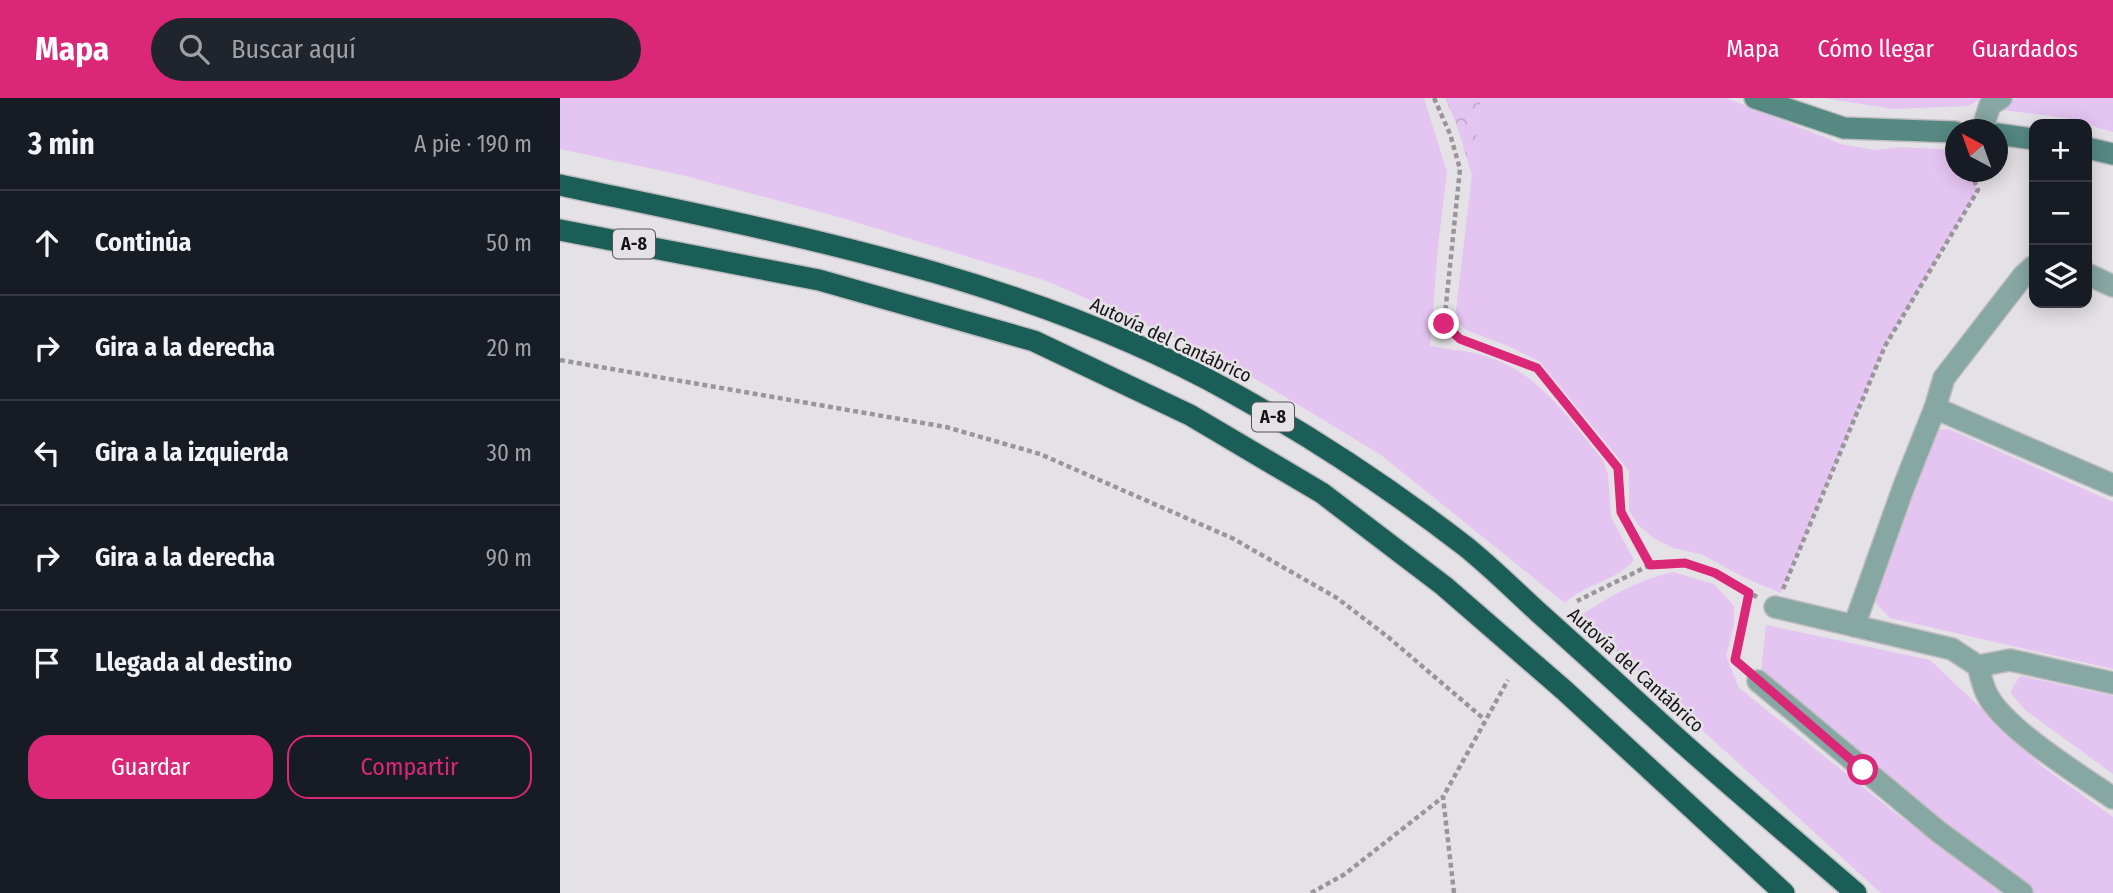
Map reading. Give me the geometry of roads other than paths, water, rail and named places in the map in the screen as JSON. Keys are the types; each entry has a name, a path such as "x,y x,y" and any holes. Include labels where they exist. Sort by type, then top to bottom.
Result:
{"highway":[{"name":"Autovía del Cantábrico","path":"560,185 831,246 1043,306 1137,346 1229,390 1367,475 1466,547 1687,747 1856,893"},
{"name":"A-8","path":"560,230 819,280 1034,341 1190,415 1322,493 1444,586 1574,699 1784,893"}],"street":[{"path":"1755,98 1844,128 1945,132"},
{"path":"1986,119 1990,105 2001,98"},
{"path":"2008,135 2029,138"},
{"path":"2092,150 2113,154"},
{"path":"1854,626 1944,378 2029,271"},
{"path":"2092,277 2113,286"},
{"path":"1935,408 2113,485"},
{"path":"1775,607 1952,649 1978,666 1987,696 2004,717 2113,798"},
{"path":"1978,666 2010,660 2113,683"},
{"path":"1758,681 1939,832 2022,893"}]}
